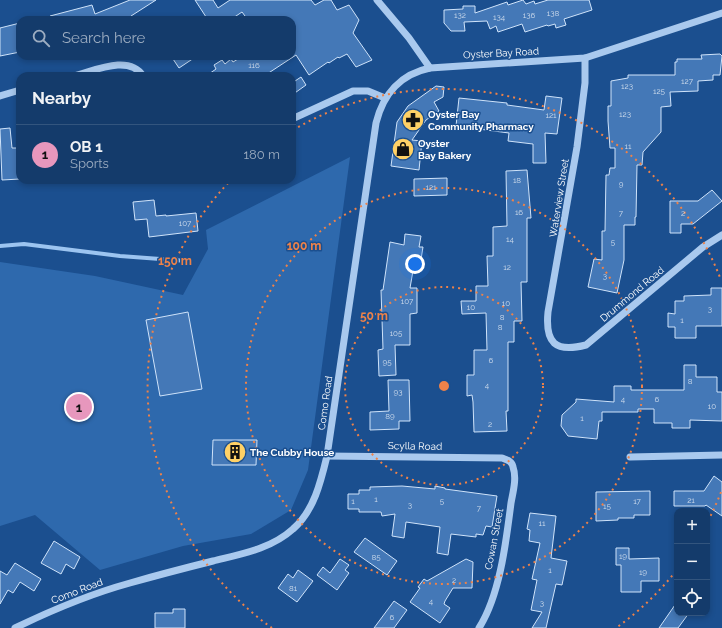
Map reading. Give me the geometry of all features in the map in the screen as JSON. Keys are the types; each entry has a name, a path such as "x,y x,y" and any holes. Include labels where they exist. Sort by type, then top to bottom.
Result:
{"street":[{"path":"382,1 430,68"},
{"name":"Oyster Bay Road","path":"385,98 406,77 430,68 585,58 722,13"},
{"name":"Waterview Street","path":"550,340 547,326 548,312 577,147 585,84 585,58"},
{"path":"88,72 110,66 127,64 140,72"},
{"path":"0,96 16,91"},
{"path":"296,118 353,91 368,91 385,98"},
{"name":"Como Road","path":"15,628 82,599 128,583 250,552 273,544 294,528 308,510 320,486 327,456 372,145 380,108 385,98"},
{"name":"Drummond Road","path":"550,340 560,347 573,348 586,345 703,247 722,235"},
{"name":"Scylla Road","path":"327,456 502,458"},
{"path":"630,457 722,456"},
{"name":"Cowan Street","path":"479,628 492,598 500,568 515,478 513,465 508,460 502,458"}],"shaded area":[{"path":"350,157 308,470 291,510 251,534 183,546 100,570 35,515 0,526 0,262 95,276 183,295 208,249 206,230"}],"building":[{"path":"130,0 156,0 131,16 50,16 92,5 95,14"},
{"path":"195,0 213,0 218,8 230,0 311,0 315,5 324,0 331,0 337,10 349,5 359,20 353,33 372,60 356,67 347,54 339,58 338,57 329,63 328,62 309,75 296,55 296,16 245,16 242,12 236,16 205,16"},
{"path":"523,0 526,4 534,1 535,4 548,0 589,0 592,10 564,19 566,25 556,28 555,24 547,25 525,32 522,24 498,32 496,26 490,29 487,21 464,22 465,31 451,31 444,23 444,10 463,9 463,6 475,6 475,13 507,2 508,5"},
{"path":"16,24 16,53 0,56 0,28"},
{"path":"720,54 722,56 720,75 713,75 713,80 698,81 698,91 670,92 671,106 661,107 661,132 643,152 642,165 637,165 635,225 624,225 624,260 617,293 588,287 594,259 602,260 602,231 605,231 606,175 609,175 610,168 615,168 615,148 610,148 608,121 608,106 611,106 611,81 628,78 628,75 675,75 675,62 677,62 677,59 702,59 701,55"},
{"path":"174,60 191,60 179,68"},
{"path":"222,60 225,64 230,60 233,62 236,60 288,60 270,72 212,72 216,69 214,65"},
{"path":"301,77 306,85 296,92 296,80"},
{"path":"436,86 444,87 443,97 434,102 439,111 426,120 412,140 422,141 419,170 391,166 397,122 408,106"},
{"path":"546,96 562,98 557,134 545,133 546,163 533,163 533,144 508,141 509,133 456,126 459,98 507,103 507,105 544,110"},
{"path":"10,128 12,148 16,148 16,179 2,180 0,129"},
{"path":"527,170 531,218 527,218 527,282 521,282 522,321 514,321 514,342 508,342 508,411 506,411 507,431 474,432 473,402 472,395 467,396 467,375 474,375 474,350 487,350 486,313 462,314 461,301 476,301 476,286 488,286 487,256 493,256 493,227 507,226 506,171"},
{"path":"447,178 447,195 414,196 414,179"},
{"path":"712,190 722,201 693,224 681,224 681,233 670,233 670,201 698,201"},
{"path":"154,200 156,216 196,213 198,231 149,237 147,219 135,220 133,202"},
{"path":"405,234 421,236 419,247 423,247 420,266 414,265 410,288 417,288 417,313 410,314 410,345 395,345 396,375 379,376 378,350 383,349 381,290 383,290 390,242 404,245"},
{"path":"711,288 722,288 722,326 696,326 696,338 675,338 675,327 668,327 668,313 675,314 675,301 684,301 684,296 711,295"},
{"path":"188,312 202,389 160,396 146,320"},
{"path":"684,365 696,365 696,377 717,377 717,392 722,392 722,421 690,420 690,428 672,428 672,423 654,423 654,409 638,409 638,412 602,412 602,421 599,421 597,439 568,436 561,426 562,415 576,402 576,399 614,402 614,386 631,386 631,390 684,390"},
{"path":"388,380 409,380 410,421 399,421 399,429 370,430 370,412 389,411"},
{"name":"The Cubby House","path":"213,440 257,440 256,465 212,465"},
{"path":"714,476 722,482 722,516 706,505 674,506 674,491 704,491"},
{"path":"402,486 435,489 435,486 445,489 497,496 492,527 486,526 483,535 476,534 476,537 451,534 448,555 437,553 440,527 406,522 404,538 392,536 395,514 382,516 381,512 359,512 359,509 348,509 348,494 359,494 359,490 370,490 370,487"},
{"path":"650,491 650,515 634,515 634,518 618,518 618,520 596,521 596,492"},
{"path":"530,513 556,516 551,558 567,561 562,585 556,584 546,628 532,628 542,612 531,610 537,580 532,579 540,543 529,541 530,530 527,529"},
{"path":"365,538 397,561 387,575 354,552"},
{"path":"54,541 80,557 74,569 66,564 61,574 41,563"},
{"path":"616,548 629,548 629,559 659,558 659,581 641,581 641,592 621,592 621,565 616,565"},
{"path":"340,559 349,565 345,570 349,573 337,590 317,575 323,567 330,573"},
{"path":"466,559 473,562 472,588 453,588 444,604 450,608 440,623 410,602 420,588 418,587 424,579 427,581"},
{"path":"15,563 41,579 34,591 20,582 13,593 8,590 0,604 0,571 7,575"},
{"path":"298,570 313,581 297,602 278,588 288,574 293,578"},
{"path":"394,601 407,610 394,628 374,628"},
{"path":"674,606 674,616 687,616 678,628 659,628"},
{"path":"173,609 185,609 185,628 155,628 155,613 173,613"}],"waterway":[{"path":"0,246 24,244 120,256 187,261"}],"place":[{"name":"Oyster Bay Community Pharmacy","path":"413,120"},
{"name":"Oyster Bay Bakery","path":"403,149"},
{"name":"OB 1","path":"79,407"},
{"name":"The Cubby House","path":"235,452"}]}
